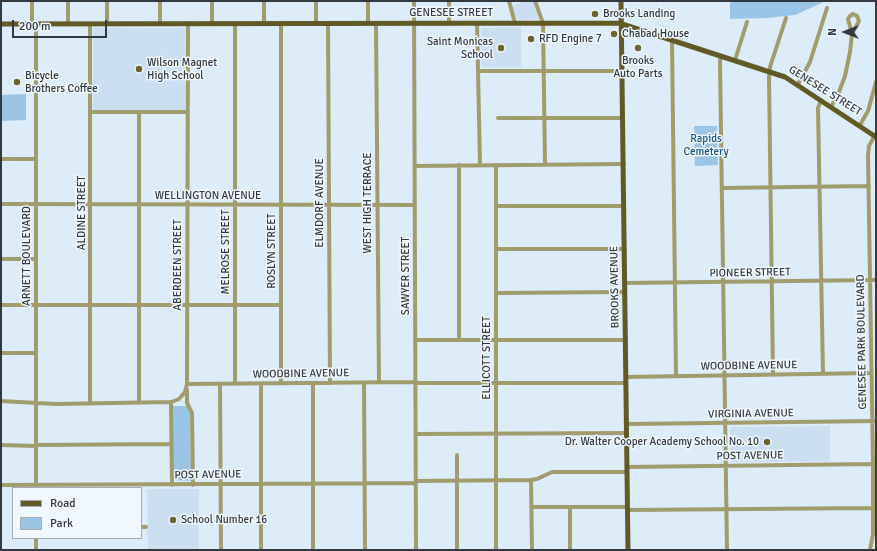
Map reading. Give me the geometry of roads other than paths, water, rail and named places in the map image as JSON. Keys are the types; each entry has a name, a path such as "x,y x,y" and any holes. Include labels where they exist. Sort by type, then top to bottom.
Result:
{"main road":[{"path":"621,1 622,24"},
{"path":"622,24 624,18 624,1"},
{"name":"GENESEE STREET","path":"1,24 622,24 770,71 787,78 876,136"},
{"name":"BROOKS AVENUE","path":"622,24 628,550"}],"street":[{"name":"ARNETT BOULEVARD","path":"32,1 34,24 36,159 36,487"},
{"path":"68,1 68,24"},
{"path":"107,1 107,24"},
{"path":"160,1 160,23"},
{"path":"212,1 212,23"},
{"path":"264,1 264,23"},
{"path":"316,1 316,23"},
{"path":"368,1 368,23"},
{"name":"SAWYER STREET","path":"414,1 416,550"},
{"path":"449,1 449,23"},
{"path":"509,1 515,23"},
{"path":"535,1 543,23 545,164"},
{"path":"798,84 808,66 827,8"},
{"path":"773,375 770,71 786,18"},
{"path":"735,60 747,22"},
{"name":"ABERDEEN STREET","path":"188,23 187,403 192,413 193,485"},
{"name":"MELROSE STREET","path":"235,23 235,384"},
{"name":"ROSLYN STREET","path":"281,23 282,384"},
{"name":"ELMDORF AVENUE","path":"328,23 330,383"},
{"name":"WEST HIGH TERRACE","path":"376,23 378,382"},
{"path":"477,23 480,165"},
{"name":"ALDINE STREET","path":"90,24 90,403"},
{"path":"831,107 840,92 844,81 852,34"},
{"path":"672,40 676,376"},
{"path":"721,56 727,550"},
{"path":"478,71 623,71"},
{"path":"860,125 868,111 876,82"},
{"path":"821,100 818,107 822,374"},
{"path":"90,112 187,112"},
{"path":"139,403 140,113"},
{"path":"498,118 623,118"},
{"name":"GENESEE PARK BOULEVARD","path":"870,550 874,534 872,508 874,421 871,373 868,149 876,136"},
{"path":"1,159 36,159"},
{"path":"415,166 624,164"},
{"path":"459,165 459,340"},
{"name":"ELLICOTT STREET","path":"496,165 496,550"},
{"path":"722,188 869,186"},
{"name":"WELLINGTON AVENUE","path":"1,204 415,205"},
{"path":"496,206 624,206"},
{"path":"496,249 625,249"},
{"path":"1,259 36,259"},
{"name":"PIONEER STREET","path":"625,284 675,282 876,280"},
{"path":"496,293 625,292"},
{"path":"1,305 281,306"},
{"path":"415,340 626,340"},
{"path":"1,353 36,353"},
{"name":"WOODBINE AVENUE","path":"626,377 871,373"},
{"name":"WOODBINE AVENUE","path":"187,385 378,382 626,383"},
{"path":"313,383 313,550"},
{"path":"364,383 365,550"},
{"path":"220,384 221,550"},
{"path":"261,384 261,550"},
{"path":"172,402 182,397 186,392 187,385"},
{"path":"1,401 187,403"},
{"path":"172,402 172,485"},
{"name":"VIRGINIA AVENUE","path":"627,424 874,421"},
{"path":"416,434 627,433"},
{"path":"1,445 171,444"},
{"path":"457,455 457,550"},
{"name":"POST AVENUE","path":"1,485 36,487 221,484 365,484 457,480 531,480 537,479 552,472 627,469 873,464"},
{"path":"531,480 532,550"},
{"path":"532,507 628,509 872,508"},
{"path":"570,507 570,550"},
{"path":"36,539 36,550"}],"place":[{"name":"Brooks Landing","path":"595,14"},
{"name":"Chabad House","path":"614,34"},
{"name":"RFD Engine 7","path":"531,39"},
{"name":"Saint Monicas School","path":"501,48"},
{"name":"Brooks Auto Parts","path":"638,48"},
{"name":"Wilson Magnet High School","path":"139,69"},
{"name":"Bicycle Brothers Coffee","path":"17,82"},
{"name":"Dr. Walter Cooper Academy School No. 10","path":"767,442"},
{"name":"School Number 16","path":"173,520"}],"park label":[{"name":"Rapids Cemetery","path":"706,145"}]}
